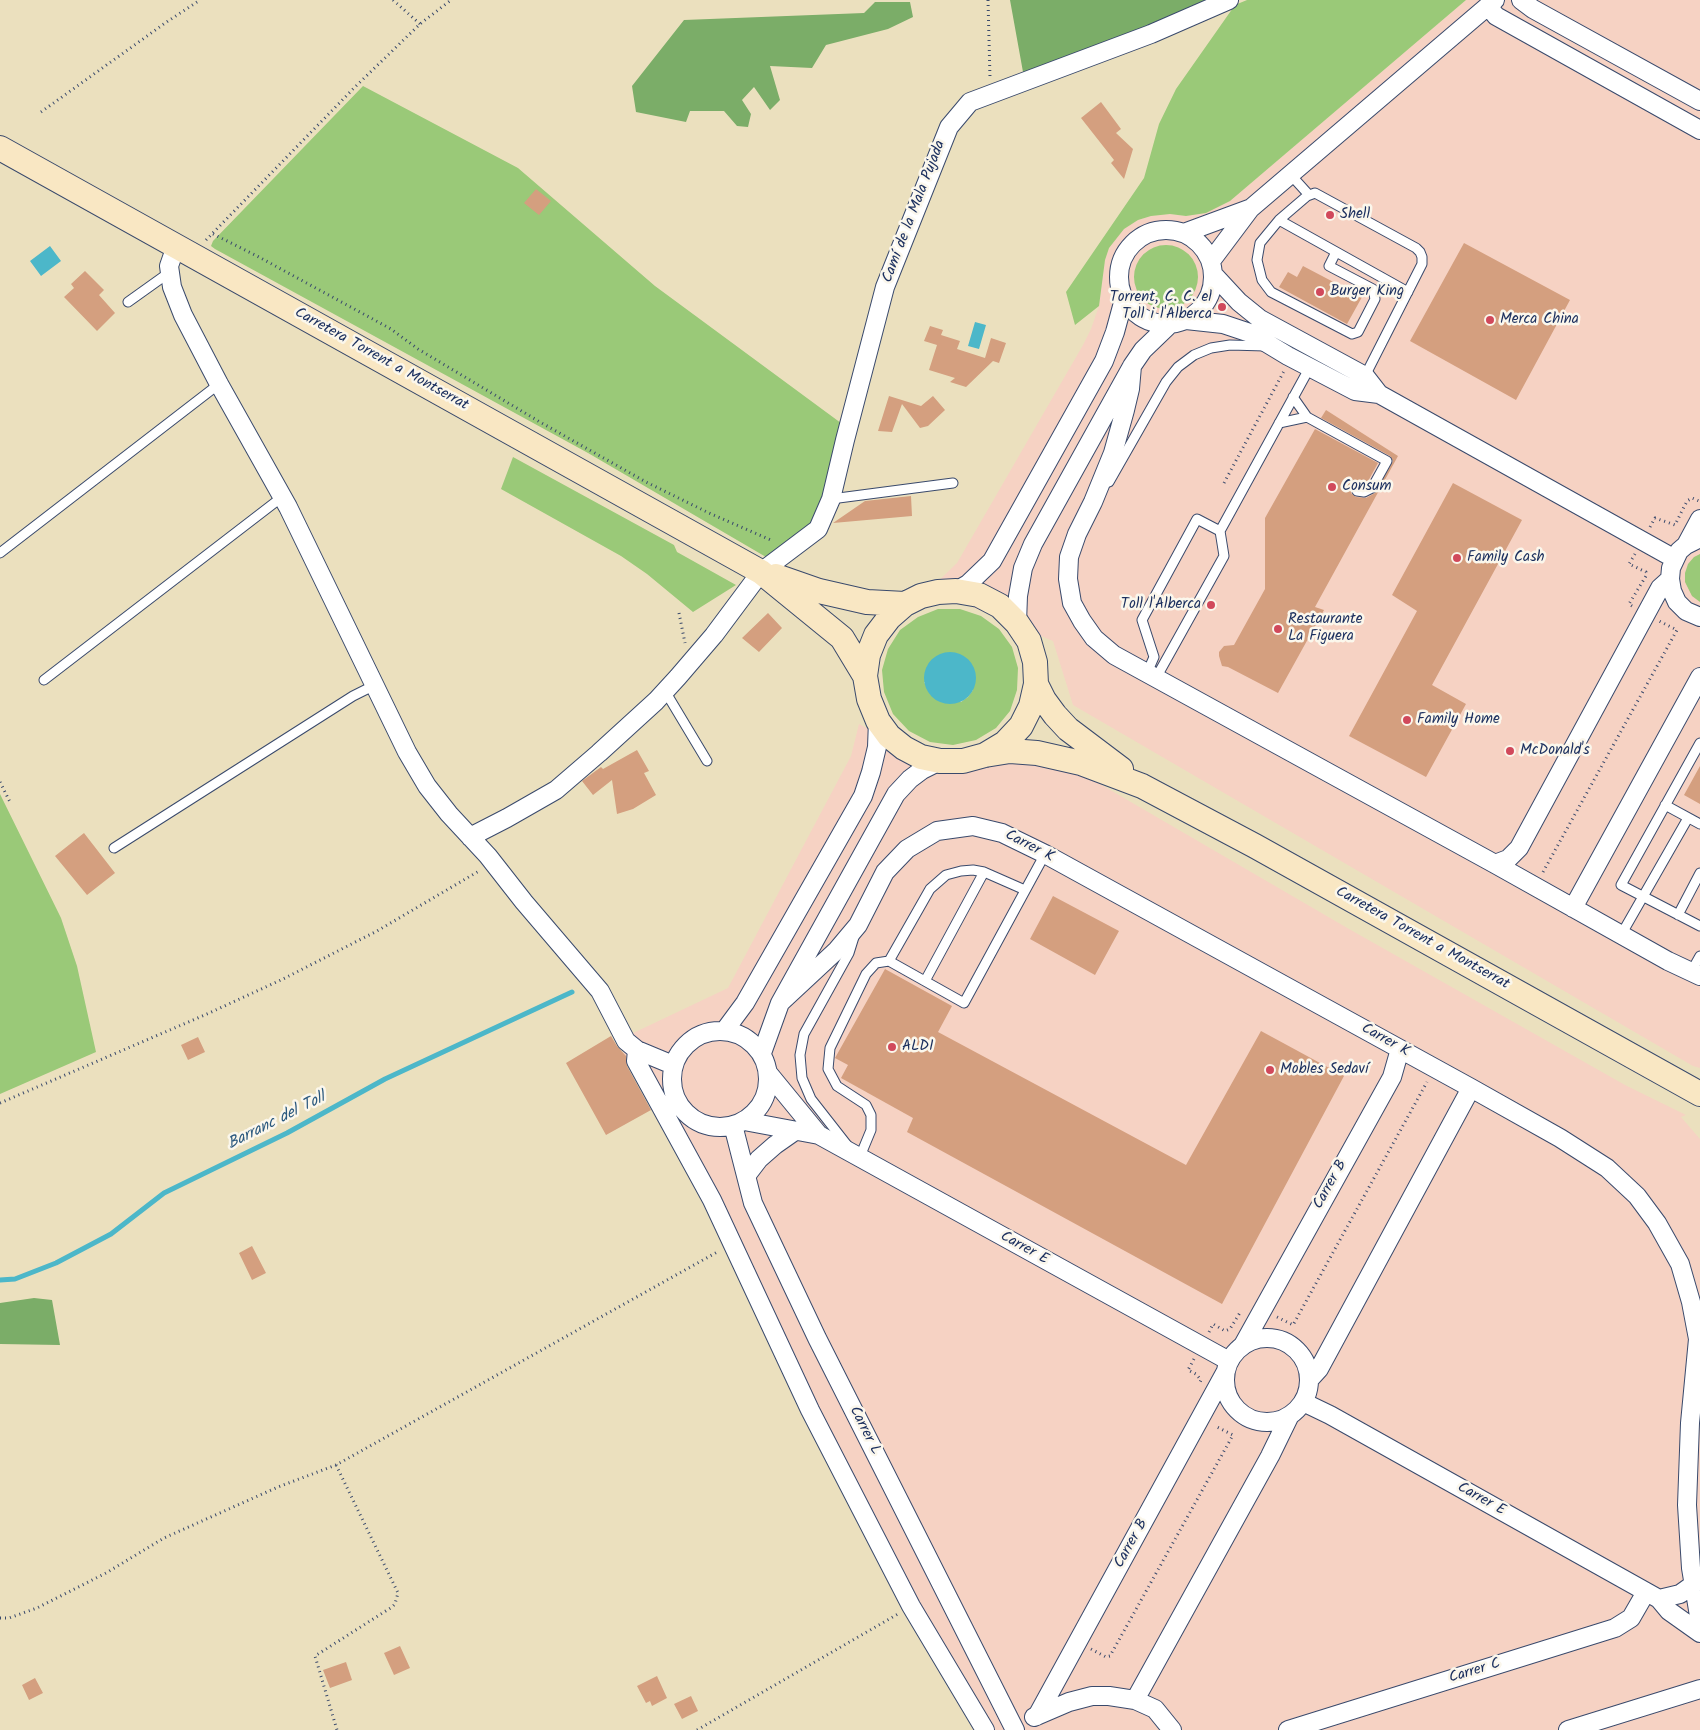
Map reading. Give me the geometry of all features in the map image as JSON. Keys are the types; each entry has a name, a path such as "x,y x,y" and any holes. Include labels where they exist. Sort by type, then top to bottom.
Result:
{"main road":[{"name":"Carretera Torrent a Montserrat","path":"0,148 762,572"},
{"path":"762,572 819,591 867,602 905,604"},
{"path":"762,572 842,638 865,676"},
{"path":"986,755 1005,743 1021,726 1031,706 1036,684 1035,662 1029,641 1017,622 1000,606 979,596 956,591 930,594 905,604 889,618 876,635 868,655 865,676 868,700 878,721 890,736 904,748 921,757 940,761 963,761 1010,751 1037,753 1081,763 1142,786"},
{"path":"1036,684 1050,707 1068,729 1142,786"},
{"name":"Carretera Torrent a Montserrat","path":"1142,786 1255,846 1700,1094"}],"street":[{"name":"Camí de la Mala Pujada","path":"470,837 508,818 556,790 599,754 665,691 714,635 762,572 818,529 831,499 886,287 949,127 970,102 1151,34 1229,0"},
{"path":"1521,0 1533,9 1700,101"},
{"path":"1017,622 1018,596 1023,568 1032,544 1132,366 1143,350 1177,322 1198,313 1207,302 1212,289 1212,268 1250,209 1491,3 1496,16 1504,21 1700,130"},
{"path":"1184,233 1250,209"},
{"path":"1379,394 1365,376 1260,319 1239,302 1212,268 1205,249 1196,239 1170,229 1156,230 1142,235 1131,244 1123,257 1119,271 1119,285 1124,299 1132,310 1143,318 1155,323 1222,324 1250,333 1292,358 1355,391 1379,394 1674,559"},
{"path":"183,250 169,266 172,288 183,315 282,497 407,752 427,786 600,991 626,1042 637,1050 673,1065"},
{"path":"956,591 968,584 992,560 1104,361 1115,332 1124,299"},
{"path":"1132,366 1125,410 1113,453 1093,502 1077,534 1069,557 1068,579 1072,602 1082,622 1094,638 1114,655 1696,974"},
{"path":"1700,519 1693,542 1679,551 1674,559 1670,579 1672,591 1677,602 1686,611 1700,617"},
{"path":"1495,864 1508,859 1519,848 1660,588 1670,579"},
{"path":"1574,908 1700,677"},
{"path":"725,1030 745,1003 863,796 877,747 878,721"},
{"path":"762,1054 780,1003 896,794 910,779 922,770 940,761"},
{"name":"Carrer K","path":"780,1003 837,950 858,925 885,872 907,849 937,831 973,826 1002,832 1045,854 1471,1088 1560,1138 1607,1168 1637,1196 1657,1223 1680,1264 1691,1302 1698,1339 1690,1423 1687,1505 1691,1568 1700,1622"},
{"path":"768,1074 765,1098 756,1112 739,1123 724,1128 703,1125 688,1116 678,1103 671,1082 673,1065 681,1050 698,1035 714,1030 725,1030 746,1038 762,1054 768,1074 819,1135"},
{"name":"Carrer B","path":"1243,1345 1392,1077 1400,1049"},
{"path":"637,1050 636,1061 733,1243 810,1410 911,1606 984,1730"},
{"path":"1309,1380 1319,1368 1471,1088"},
{"path":"739,1123 819,1135"},
{"name":"Carrer L","path":"739,1123 746,1176 753,1203 817,1338 1014,1728"},
{"path":"746,1176 759,1159 795,1131"},
{"name":"Carrer E","path":"819,1135 1227,1366"},
{"path":"1135,1700 1307,1391 1309,1380 1304,1361 1292,1346 1280,1340 1267,1338 1254,1340 1243,1345 1227,1366 1225,1384 1228,1396 1234,1406 1243,1415 1254,1420 1267,1422 1279,1420 1296,1408"},
{"name":"Carrer B","path":"1037,1716 1227,1366"},
{"name":"Carrer E","path":"1296,1408 1330,1415 1652,1596 1669,1611 1700,1633"},
{"path":"1652,1596 1680,1594 1694,1584"},
{"name":"Carrer C","path":"1288,1730 1615,1628 1631,1618 1652,1596"},
{"path":"1568,1730 1700,1689"},
{"path":"1014,1728 1069,1702 1092,1696 1109,1696 1135,1700 1155,1710 1172,1730"}],"lane":[{"path":"1290,174 1309,195"},
{"path":"1336,252 1328,266 1373,289 1375,298 1358,332 1352,334 1272,292 1262,280 1257,260 1260,242 1279,220 1309,195 1315,193 1416,248 1420,252 1422,264 1365,376"},
{"path":"1279,220 1408,292"},
{"path":"128,302 170,272"},
{"path":"1093,502 1108,484 1166,382 1178,367 1194,356 1211,348 1230,345 1273,347"},
{"path":"1152,676 1224,556 1220,531 1310,367"},
{"path":"0,554 219,384"},
{"path":"1294,397 1307,417 1386,461 1372,488 1364,492 1356,491"},
{"path":"1279,423 1307,417"},
{"path":"831,499 953,483"},
{"path":"44,680 282,497"},
{"path":"1152,676 1154,656 1142,620 1197,519 1220,531"},
{"path":"114,848 354,696 375,685"},
{"path":"665,691 707,761"},
{"path":"1700,743 1622,885 1700,926"},
{"path":"1665,805 1700,824"},
{"path":"1621,934 1688,818"},
{"path":"858,925 848,953 804,1034 800,1055 802,1078 811,1099 858,1158 871,1130 871,1115 866,1105 837,1086 828,1069 830,1048 866,974 876,963 890,961 964,1003 1045,854"},
{"path":"890,961 930,889 946,875 973,870 984,872 1025,890"},
{"path":"925,981 984,872"},
{"path":"1678,915 1700,873"},
{"path":"1696,974 1700,956"}],"path":[{"path":"41,112 168,20 200,0"},
{"path":"393,0 420,24"},
{"path":"183,250 213,234 354,87 420,24 451,0"},
{"path":"988,0 989,72 992,94"},
{"path":"213,234 391,329 418,349 540,422 646,482 766,539 794,547"},
{"path":"1224,483 1292,358"},
{"path":"0,782 10,802"},
{"path":"0,1103 208,1014 283,979 377,931 493,863"},
{"path":"0,1618 9,1618 37,1608 106,1573 164,1538 278,1487 336,1465 681,1270 733,1243"},
{"path":"336,1465 398,1593 395,1604 392,1607 315,1656 337,1730"},
{"path":"697,1730 911,1606"}],"shaded area":[{"path":"1466,0 1700,0 1700,1068 1693,1066 1073,705 1053,641 930,589 957,563 1083,345 1099,306 1105,260 1109,248 1124,229 1138,220 1151,216 1170,214 1186,216 1205,213 1230,201"},
{"path":"859,724 882,736 983,758 1069,766 1349,929 1625,1085 1686,1115 1681,1117 1700,1139 1700,1730 975,1730 722,1237 614,1035 629,1035 728,988 851,756"}],"green space":[{"path":"1010,0 1215,0 1044,66 1023,72"},
{"path":"1247,0 1466,0 1230,201 1206,213 1186,216 1170,214 1151,216 1138,220 1124,229 1109,248 1105,260 1099,306 1075,325 1066,292 1144,178 1159,124 1176,89 1235,5"},
{"path":"875,2 910,2 913,17 888,29 826,45 812,68 770,66 780,100 770,110 754,87 742,100 751,114 748,127 737,126 724,111 690,111 686,122 636,112 632,86 684,20 864,13"},
{"path":"363,86 518,168 655,286 845,426 823,511 806,530 766,557 588,453 211,246 213,241"},
{"path":"1166,245 1184,250 1189,254 1193,259 1198,277 1193,295 1189,300 1184,304 1166,309 1148,304 1143,300 1139,295 1134,277 1139,259 1143,254 1148,250"},
{"path":"513,457 674,545 677,552 736,585 693,612 647,574 621,556 501,489"},
{"path":"1700,554 1700,602 1692,596 1685,582 1685,573 1688,564 1694,557"},
{"path":"938,609 960,609 981,616 999,629 1012,647 1018,668 1017,690 1010,711 996,728 976,740 953,745 930,742 909,731 893,714 884,692 882,670 888,649 900,630 918,617","holes":["924,682 973,690 961,702 932,696"]},
{"path":"0,794 61,918 77,966 96,1052 0,1094"},
{"path":"34,1298 52,1300 60,1345 0,1344 0,1303"}],"water":[{"path":"50,246 61,261 41,276 30,261"},
{"path":"975,322 986,325 979,349 968,346"},
{"path":"945,652 955,652 965,656 972,663 976,678 972,693 965,700 955,704 945,704 935,700 928,693 924,683 924,673 928,663 935,656"}],"building":[{"path":"1101,102 1121,129 1116,133 1133,149 1124,179 1111,163 1114,160 1081,118"},
{"path":"536,189 551,201 539,215 524,203"},
{"name":"Merca China","path":"1464,243 1570,300 1516,400 1410,341"},
{"name":"Burger King","path":"1303,266 1362,297 1347,324 1279,287 1288,272 1297,277"},
{"path":"85,271 104,290 99,295 115,313 97,331 64,297 74,288 71,284"},
{"path":"930,326 943,330 941,335 960,341 957,349 985,358 991,338 1006,343 999,363 993,361 966,387 950,382 955,378 929,370 937,345 924,341"},
{"path":"889,396 921,406 933,396 945,410 928,426 920,428 902,404 892,432 878,431"},
{"name":"Consum","path":"1326,410 1398,456 1315,607 1324,610 1278,693 1228,667 1222,666 1219,656 1219,652 1224,646 1234,645 1265,589 1265,518 1315,429 1378,463 1367,483 1363,486 1355,485 1352,488 1351,493 1356,497 1366,498 1375,493 1393,461 1390,456 1321,418"},
{"name":"Family Cash","path":"1453,483 1522,520 1432,685 1466,704 1426,777 1349,736 1417,611 1392,595"},
{"path":"911,496 912,516 833,523 865,501"},
{"path":"768,613 782,628 759,652 742,638"},
{"path":"637,750 649,771 644,773 656,795 633,809 617,814 612,780 593,795 582,781 601,767 603,769"},
{"path":"1700,766 1700,804 1684,795"},
{"path":"84,833 115,873 87,895 55,856"},
{"path":"1053,896 1119,931 1095,975 1030,939"},
{"path":"885,969 952,1006 938,1032 1186,1165 1261,1031 1344,1076 1222,1304 907,1132 913,1118 841,1078 848,1065 835,1058"},
{"path":"611,1036 626,1056 627,1066 651,1110 606,1135 566,1063"},
{"path":"198,1037 205,1052 188,1060 181,1045"},
{"path":"252,1246 266,1273 252,1280 239,1253"},
{"path":"400,1646 410,1668 394,1675 384,1653"},
{"path":"346,1662 352,1680 330,1688 323,1670"},
{"path":"657,1676 667,1698 652,1706 650,1701 646,1703 637,1686"},
{"path":"35,1678 43,1693 29,1700 22,1685"},
{"path":"691,1696 698,1711 682,1719 674,1704"}],"waterway":[{"name":"Barranc del Toll","path":"0,1280 15,1279 56,1263 111,1234 164,1193 287,1133 385,1079 572,992"}],"place":[{"name":"Shell","path":"1330,215"},
{"name":"Burger King","path":"1320,292"},
{"name":"Torrent, C. C. el Toll i l'Alberca","path":"1222,307"},
{"name":"Merca China","path":"1490,320"},
{"name":"Consum","path":"1332,487"},
{"name":"Family Cash","path":"1457,558"},
{"name":"Toll l'Alberca","path":"1211,605"},
{"name":"Restaurante La Figuera","path":"1278,629"},
{"name":"Family Home","path":"1407,720"},
{"name":"McDonald's","path":"1510,751"},
{"name":"ALDI","path":"892,1047"},
{"name":"Mobles Sedaví","path":"1270,1070"}]}
